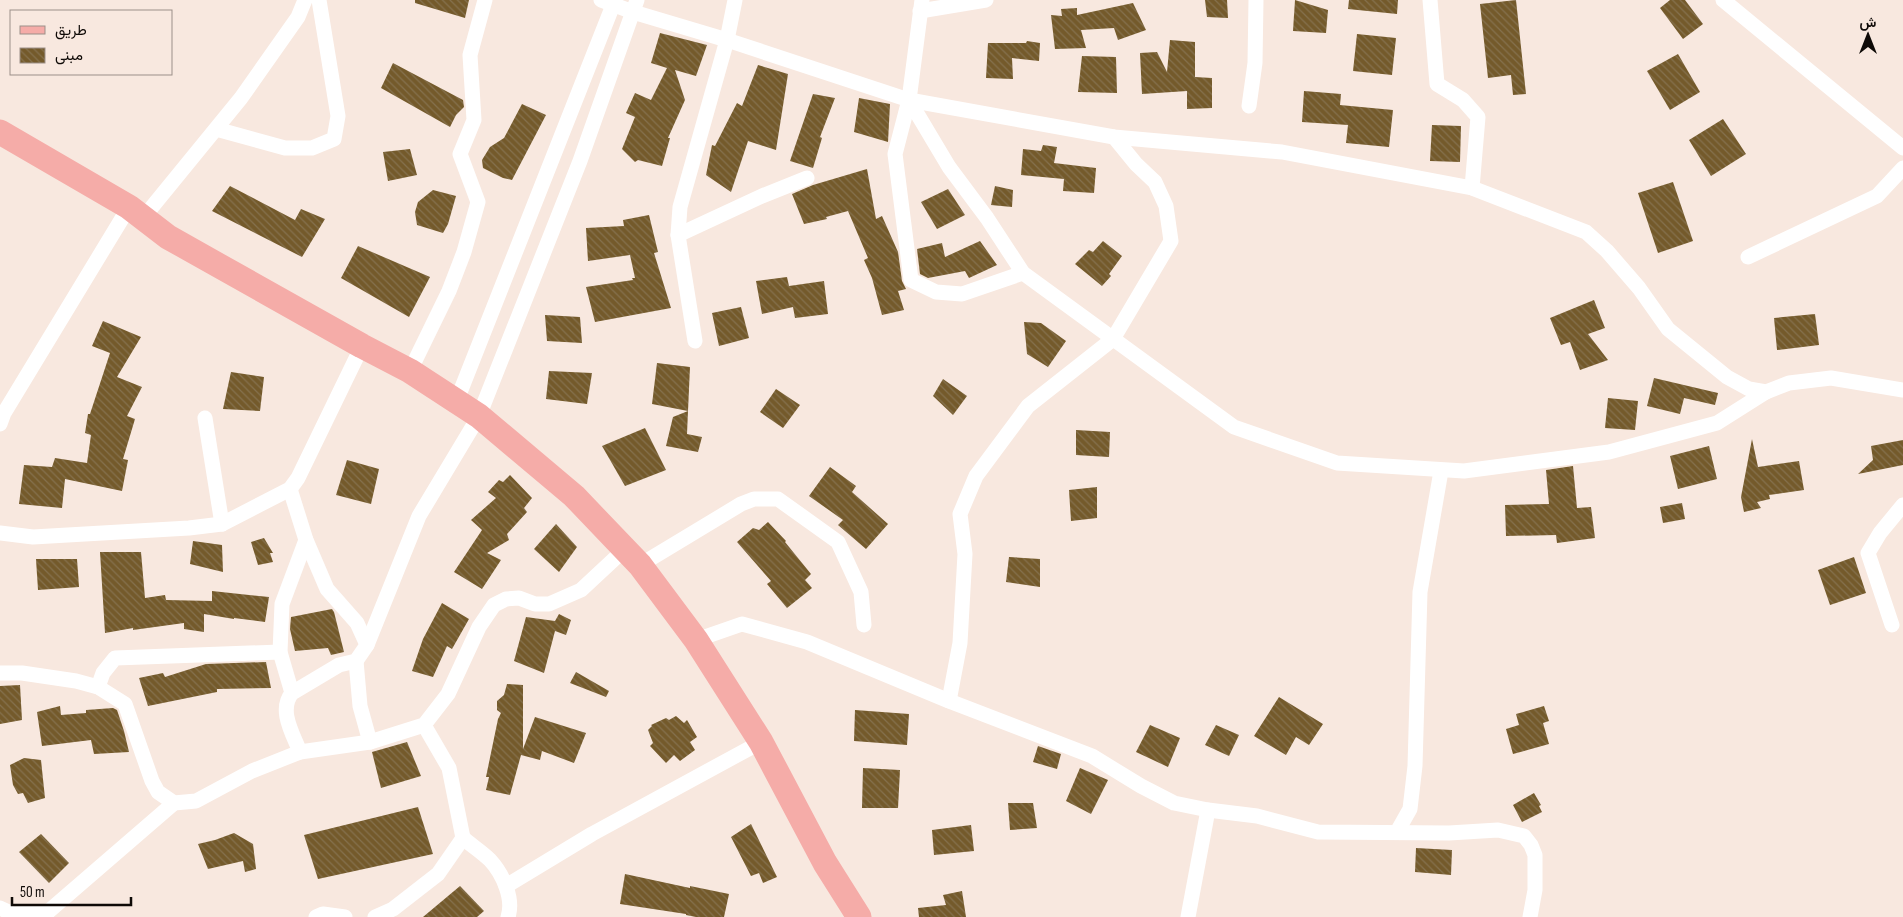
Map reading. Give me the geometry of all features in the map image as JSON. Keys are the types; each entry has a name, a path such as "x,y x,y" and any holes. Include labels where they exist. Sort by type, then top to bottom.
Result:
{"main road":[{"path":"0,132 130,215 362,346 410,371 457,400 479,416 574,496 633,557 696,640 761,742 825,863 859,917"},
{"path":"0,150 130,215"}],"street":[{"path":"0,424 4,413 130,215 216,129 241,98 298,17 305,0"},
{"path":"216,129 285,148 312,148 334,139 338,116 319,0"},
{"path":"410,371 448,291 464,252 478,202 460,154 474,120 470,55 485,0"},
{"path":"695,341 678,235 680,207 727,40 735,0"},
{"path":"986,0 921,5 909,100 895,154 911,280 936,292 962,294 1023,273"},
{"path":"1249,106 1255,63 1256,0"},
{"path":"1430,0 1437,84 1463,100 1478,117 1472,188"},
{"path":"1723,0 1903,148"},
{"path":"457,400 610,2 635,6 727,40 909,100 1114,137 1282,152 1472,188 1586,232 1639,288 1668,329 1727,377 1749,388 1766,392"},
{"path":"370,742 360,706 356,661 367,645 419,516 479,416 580,161 635,6"},
{"path":"909,100 949,167 987,218 1023,273 1234,427 1337,463 1464,471 1608,452 1717,423 1766,392 1789,383 1831,378 1903,390"},
{"path":"949,701 960,643 965,554 960,514 976,476 1028,406 1113,339 1171,241 1166,206 1155,182 1136,164 1114,137"},
{"path":"1748,257 1877,196 1903,168"},
{"path":"678,235 762,196 807,178"},
{"path":"0,533 33,537 189,528 222,524 290,489 298,478 362,346"},
{"path":"205,418 222,524"},
{"path":"1398,832 1410,809 1415,766 1420,592 1441,471"},
{"path":"290,489 306,540 327,589 357,623 367,645"},
{"path":"0,908 13,914 49,911 174,803 196,801 252,771 300,752 370,742 424,725 448,694 479,627 494,605 506,599 519,598 536,604 549,604 581,590 633,557 754,499 778,499 838,542 861,592 864,625"},
{"path":"1892,625 1868,553 1880,532 1903,505"},
{"path":"292,693 280,652 282,604 306,540"},
{"path":"696,640 742,624 807,642 949,701 1092,756 1141,786 1174,803 1208,810 1257,816 1318,832 1449,833 1498,830 1524,836 1531,845 1535,855 1535,890 1530,917"},
{"path":"98,687 103,673 115,658 280,652"},
{"path":"300,752 286,714 285,705 287,699 292,693 339,665 356,661"},
{"path":"0,673 49,676 98,687 125,704 152,781 158,792 174,803"},
{"path":"424,725 449,768 462,838 491,861 506,886 511,908 508,917"},
{"path":"506,886 592,834 761,742"},
{"path":"1188,917 1208,810"},
{"path":"375,917 393,909 438,874 462,838"},
{"path":"316,917 324,914 345,917"}],"building":[{"path":"415,0 469,0 465,18 415,3"},
{"path":"1205,0 1227,0 1228,18 1207,17"},
{"path":"1295,0 1328,10 1326,33 1293,31"},
{"path":"1349,0 1398,0 1397,14 1348,9"},
{"path":"1516,0 1526,94 1513,95 1511,75 1488,78 1480,4"},
{"path":"1670,0 1685,0 1703,24 1683,39 1660,8"},
{"path":"1133,3 1146,30 1118,40 1114,28 1081,30 1086,48 1055,49 1051,15 1062,16 1061,9 1077,8 1077,15"},
{"path":"660,33 707,45 696,76 675,70 685,100 668,138 670,138 662,166 638,160 635,162 622,149 635,117 626,113 635,93 651,100 667,68 651,63"},
{"path":"1357,34 1396,38 1392,75 1353,71"},
{"path":"1170,40 1195,42 1195,77 1212,78 1212,108 1187,109 1187,91 1142,94 1140,53 1157,52 1167,72"},
{"path":"1027,41 1040,43 1039,61 1012,58 1013,79 986,78 988,43 1026,43"},
{"path":"1678,54 1700,92 1670,110 1647,71"},
{"path":"1082,56 1116,57 1117,93 1078,92"},
{"path":"393,63 463,100 464,107 456,115 450,127 381,88"},
{"path":"758,65 788,74 776,150 748,141 731,192 706,175 712,145 715,146 737,103 742,106"},
{"path":"1304,91 1341,94 1340,105 1393,110 1389,147 1346,143 1348,125 1302,122"},
{"path":"813,94 835,98 820,137 822,138 813,168 790,161"},
{"path":"859,98 890,104 888,142 854,132"},
{"path":"522,104 546,115 512,180 503,178 483,168 482,160 490,147 504,138"},
{"path":"1723,119 1746,154 1711,176 1689,140"},
{"path":"1432,125 1461,126 1460,162 1430,161"},
{"path":"1043,145 1057,147 1054,163 1096,168 1094,193 1063,191 1064,179 1021,175 1023,149 1041,151"},
{"path":"410,149 417,175 388,181 383,152"},
{"path":"867,169 876,219 882,216 898,252 902,281 906,289 898,291 904,310 882,315 872,278 864,260 868,258 848,211 826,217 827,219 804,224 792,194 813,185"},
{"path":"1673,182 1693,241 1658,253 1638,193"},
{"path":"230,186 295,220 301,209 325,219 302,257 212,211"},
{"path":"995,186 1013,190 1012,207 991,205"},
{"path":"948,189 965,215 937,229 921,202"},
{"path":"433,190 456,196 448,224 443,233 417,225 415,212 418,202"},
{"path":"649,215 658,252 654,253 671,308 595,322 586,287 633,280 632,278 635,278 630,255 588,261 586,228 624,226 623,220"},
{"path":"980,241 997,265 969,278 965,271 928,278 920,274 917,249 942,243 945,257"},
{"path":"1103,241 1122,256 1109,274 1111,276 1102,286 1075,264 1089,250 1093,252"},
{"path":"358,246 430,277 409,317 341,278"},
{"path":"787,277 789,286 824,281 828,314 795,318 793,307 762,314 756,281"},
{"path":"1594,300 1605,328 1588,334 1608,360 1580,370 1570,342 1561,345 1550,318"},
{"path":"741,307 749,338 719,346 712,313"},
{"path":"1815,314 1819,345 1777,350 1774,318"},
{"path":"545,315 580,317 582,343 547,341"},
{"path":"103,321 141,337 117,377 142,387 127,416 135,419 123,459 128,460 122,491 65,479 62,508 19,504 24,465 52,467 55,458 87,463 91,435 85,433 88,414 90,414 110,353 92,346"},
{"path":"1024,322 1041,323 1066,341 1048,367 1027,354"},
{"path":"657,363 690,367 688,411 652,404"},
{"path":"549,371 592,373 587,404 546,399"},
{"path":"231,372 264,377 260,411 223,409"},
{"path":"1654,378 1718,393 1715,405 1684,398 1680,414 1647,406"},
{"path":"943,379 967,396 953,415 933,396"},
{"path":"776,389 800,405 783,428 760,412"},
{"path":"1608,398 1638,401 1635,430 1605,428"},
{"path":"688,411 687,434 702,437 698,452 666,446 673,417"},
{"path":"645,428 666,470 625,486 602,446"},
{"path":"1076,430 1110,432 1109,457 1076,455"},
{"path":"1752,439 1758,467 1799,461 1804,490 1769,495 1770,499 1757,502 1761,508 1744,512 1741,497"},
{"path":"1903,440 1903,465 1858,474 1873,460 1871,446"},
{"path":"1709,446 1717,479 1678,489 1670,456"},
{"path":"347,460 379,469 371,504 336,495"},
{"path":"1573,466 1577,508 1591,507 1595,538 1557,543 1556,535 1506,536 1505,505 1549,504 1546,470"},
{"path":"830,467 856,486 852,492 888,524 866,549 838,525 843,520 809,496"},
{"path":"510,475 532,498 524,508 527,512 507,534 509,540 487,553 501,560 482,589 454,572 482,530 471,520 496,498 488,492 499,480 503,482"},
{"path":"1097,487 1097,518 1071,521 1069,490"},
{"path":"1682,503 1685,519 1663,523 1660,507"},
{"path":"768,522 786,541 811,574 805,580 812,588 787,608 767,584 771,581 737,542 753,528 759,530"},
{"path":"556,524 577,547 559,572 534,549"},
{"path":"264,538 273,553 270,553 273,562 258,565 251,542"},
{"path":"193,541 222,545 223,572 190,564"},
{"path":"100,552 141,552 145,598 165,595 166,600 212,601 212,591 269,597 265,622 204,614 204,632 184,629 184,623 105,633"},
{"path":"1009,557 1040,559 1040,587 1006,582"},
{"path":"1854,557 1866,593 1830,605 1818,570"},
{"path":"36,559 77,559 79,587 38,590"},
{"path":"442,603 469,619 452,649 447,646 433,677 412,671 423,639"},
{"path":"332,609 344,652 331,655 328,648 295,651 290,629 291,617"},
{"path":"559,614 571,620 566,635 555,631 544,673 514,661 526,617 555,621"},
{"path":"266,662 271,688 217,689 217,692 148,706 139,678 163,673 165,677 206,664"},
{"path":"576,672 609,691 606,697 570,683"},
{"path":"507,684 523,685 523,749 535,717 586,733 574,763 542,751 540,760 521,755 510,795 486,790 489,777 486,777 498,719 501,713 497,710 497,701 504,695"},
{"path":"20,685 22,720 0,724 0,686"},
{"path":"1279,697 1323,724 1309,745 1296,737 1286,755 1254,736"},
{"path":"60,706 61,715 86,713 86,710 113,708 117,710 129,752 94,754 91,740 42,746 37,712"},
{"path":"1544,706 1549,721 1543,723 1549,744 1513,754 1506,729 1519,725 1516,714"},
{"path":"855,710 909,714 907,745 854,741"},
{"path":"676,716 684,723 687,720 697,737 690,742 695,750 680,761 674,755 666,763 650,746 653,743 648,730 651,725 666,718 669,720"},
{"path":"1150,725 1180,738 1168,767 1136,752"},
{"path":"1216,725 1239,735 1229,756 1205,745"},
{"path":"407,742 421,776 381,788 372,752"},
{"path":"1038,746 1061,754 1057,769 1033,762"},
{"path":"24,758 41,760 45,798 28,803 23,793 18,794 13,785 10,765"},
{"path":"863,768 900,770 898,808 862,808"},
{"path":"1080,768 1108,780 1091,814 1066,801"},
{"path":"1534,793 1541,805 1539,806 1542,812 1522,822 1513,805"},
{"path":"1008,803 1033,803 1037,828 1010,830"},
{"path":"418,807 433,854 318,879 304,835"},
{"path":"751,824 777,877 763,883 759,873 751,876 731,837"},
{"path":"971,825 974,851 934,855 932,830"},
{"path":"234,833 253,844 256,869 245,872 243,861 208,869 198,844"},
{"path":"41,834 69,863 49,883 19,852"},
{"path":"1416,848 1452,850 1451,875 1415,872"},
{"path":"625,874 729,894 724,917 696,917 620,904"},
{"path":"460,886 484,911 477,917 423,917"},
{"path":"962,891 966,917 919,917 918,908 946,905 943,895"}]}
